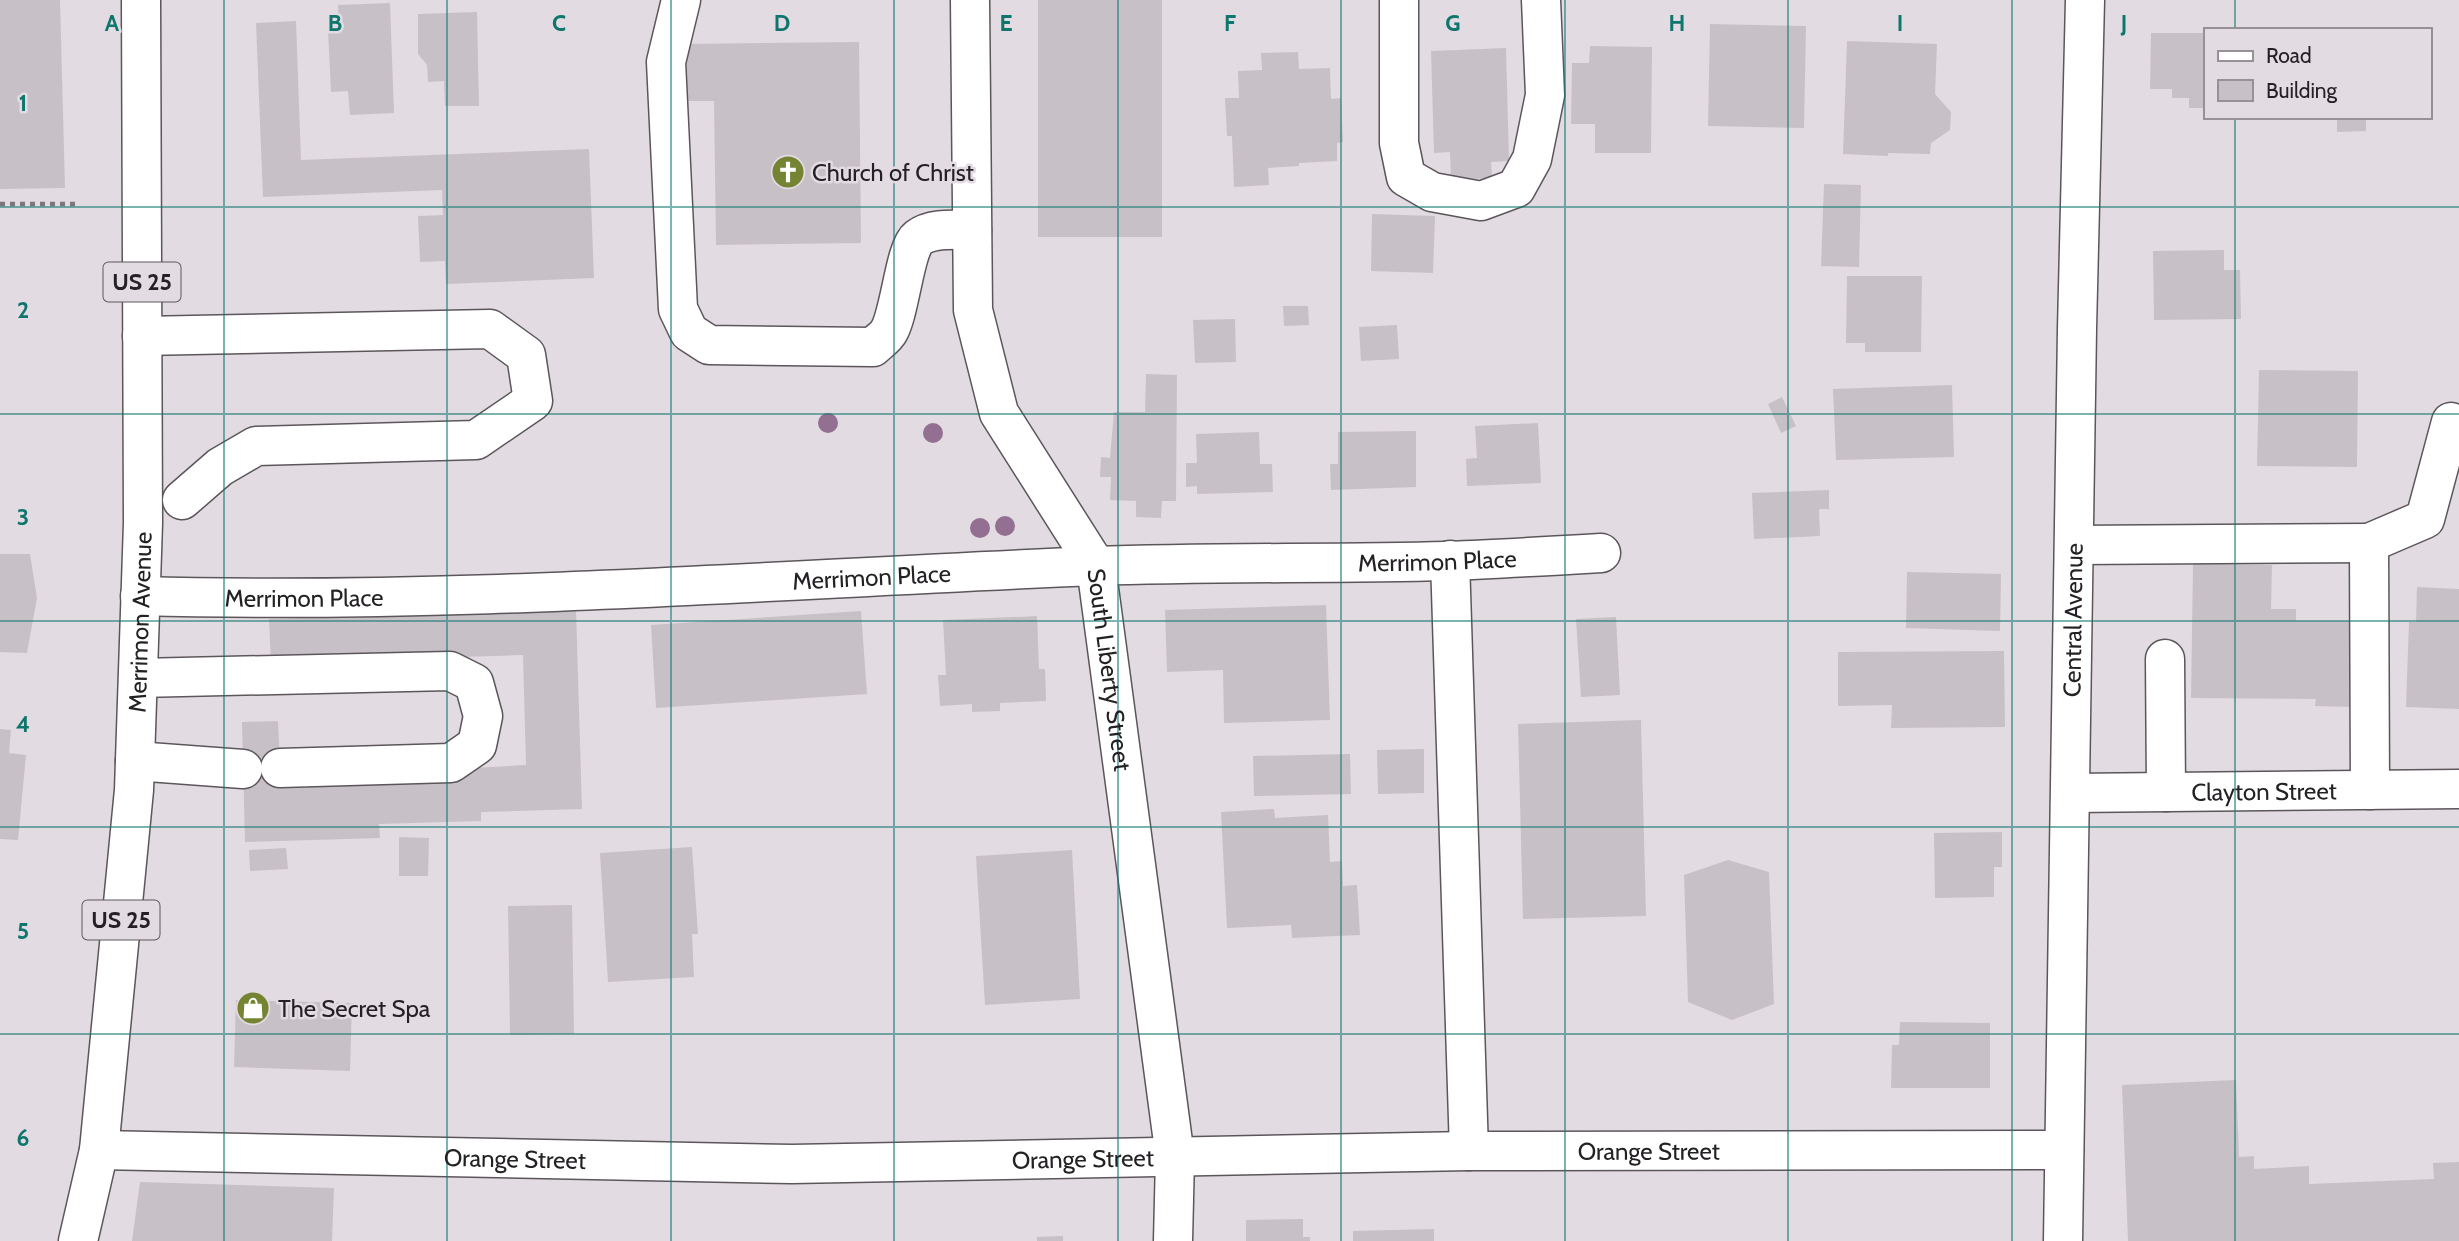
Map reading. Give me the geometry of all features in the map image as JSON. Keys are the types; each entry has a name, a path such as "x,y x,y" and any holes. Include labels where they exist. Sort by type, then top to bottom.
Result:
{"street":[{"name":"Merrimon Avenue","path":"78,1241 99,1150 135,761 143,512 141,0"},
{"path":"681,0 666,62 678,309 690,331 709,345 873,347 889,332 906,274 910,248 919,237 937,231 972,230"},
{"name":"South Liberty Street","path":"970,0 973,310 999,413 1096,566 1175,1157 1173,1241"},
{"path":"1399,0 1399,143 1406,177 1432,192 1481,201 1516,188 1531,159 1545,95 1541,0"},
{"name":"Central Avenue","path":"2063,1241 2085,0"},
{"path":"142,335 490,329 526,355 533,401 476,440 256,446 220,467 182,500"},
{"path":"2075,545 2369,543 2425,519 2451,422"},
{"path":"2369,543 2370,790"},
{"name":"Merrimon Place","path":"140,596 398,597 738,585 1096,566 1450,561 1601,553"},
{"path":"1450,561 1469,1151"},
{"path":"2165,659 2166,793"},
{"path":"135,761 262,769 452,763 477,746 483,716 474,683 450,671 139,678"},
{"name":"Clayton Street","path":"2071,793 2459,789"},
{"name":"Orange Street","path":"99,1150 792,1164 1469,1151 2064,1150"}],"path":[{"path":"0,204 77,204"}],"building":[{"path":"0,0 60,0 65,188 0,189"},
{"path":"1038,0 1162,0 1162,237 1038,237"},
{"path":"390,3 394,113 350,115 348,91 331,92 328,31 339,31 338,5"},
{"path":"477,12 479,106 445,106 444,81 428,82 427,65 418,54 418,14"},
{"path":"296,21 301,160 589,149 594,278 446,284 445,261 420,262 418,216 443,215 442,190 263,197 256,23"},
{"path":"1710,24 1806,26 1804,128 1708,126"},
{"path":"2151,33 2204,33 2204,108 2189,108 2189,98 2172,98 2172,89 2150,89"},
{"path":"1847,41 1937,44 1935,94 1951,112 1950,130 1931,143 1930,154 1843,154"},
{"name":"Church of Christ","path":"859,42 861,243 716,245 714,101 682,101 682,44"},
{"path":"1590,46 1652,47 1651,153 1595,153 1595,124 1571,124 1572,63 1589,63"},
{"path":"1506,48 1509,161 1491,162 1492,178 1451,180 1450,152 1434,153 1431,51"},
{"path":"1298,52 1299,69 1330,68 1331,99 1341,98 1343,142 1337,143 1337,161 1268,168 1269,185 1234,187 1232,136 1227,136 1225,98 1239,98 1238,71 1262,70 1261,53"},
{"path":"2337,119 2366,119 2366,131 2337,132"},
{"path":"1824,184 1861,185 1859,267 1821,266"},
{"path":"1372,214 1435,216 1433,273 1371,271"},
{"path":"2224,250 2224,270 2240,270 2241,319 2154,320 2153,251"},
{"path":"1847,276 1922,276 1921,352 1865,352 1865,343 1846,343"},
{"path":"1283,306 1308,306 1309,325 1284,326"},
{"path":"1235,319 1236,362 1195,363 1193,320"},
{"path":"1397,325 1399,359 1361,361 1359,327"},
{"path":"2259,370 2358,371 2357,467 2257,466"},
{"path":"1146,374 1177,375 1176,501 1162,501 1161,518 1136,517 1136,501 1110,500 1111,477 1100,477 1101,457 1110,458 1114,412 1145,412"},
{"path":"1952,385 1954,457 1836,460 1833,389"},
{"path":"1782,397 1796,426 1781,433 1768,404"},
{"path":"1538,423 1541,483 1467,486 1466,459 1477,458 1475,426"},
{"path":"1416,431 1416,487 1331,490 1330,464 1338,464 1338,432"},
{"path":"1259,432 1260,464 1272,464 1273,492 1197,494 1197,486 1186,487 1186,463 1197,463 1196,434"},
{"path":"1829,490 1829,509 1819,509 1820,536 1754,539 1752,493"},
{"path":"0,554 30,554 37,598 27,653 0,652"},
{"path":"2193,564 2272,565 2271,609 2296,609 2296,621 2352,621 2351,707 2315,706 2316,699 2191,698"},
{"path":"1907,572 2001,574 2000,631 1906,628"},
{"path":"2417,587 2459,589 2459,709 2406,707 2409,622 2416,622"},
{"path":"1326,605 1330,720 1224,723 1223,670 1167,672 1165,610"},
{"path":"576,609 582,809 481,812 481,821 379,824 380,838 245,842 242,722 278,721 281,788 367,785 366,774 526,765 523,655 271,663 269,619"},
{"path":"861,611 867,694 656,708 651,625"},
{"path":"1037,616 1039,669 1045,669 1046,701 1000,703 1000,711 972,712 972,704 940,706 938,675 946,675 943,620"},
{"path":"1616,617 1620,695 1581,697 1576,619"},
{"path":"2004,651 2005,727 1891,728 1892,705 1838,706 1838,652"},
{"path":"1641,720 1646,916 1523,919 1518,724"},
{"path":"0,729 11,730 9,753 26,755 18,840 0,839"},
{"path":"1424,749 1424,793 1378,794 1377,750"},
{"path":"1350,754 1351,794 1254,796 1253,756"},
{"path":"1274,809 1275,818 1328,815 1330,862 1342,861 1343,886 1357,885 1360,935 1292,938 1291,925 1227,928 1221,812"},
{"path":"2002,832 2002,867 1994,867 1994,897 1935,898 1934,833"},
{"path":"399,837 429,838 428,876 399,876"},
{"path":"692,847 698,934 692,934 694,977 608,982 600,853"},
{"path":"286,848 288,869 250,871 249,850"},
{"path":"1072,850 1080,999 985,1005 976,856"},
{"path":"1728,860 1769,872 1774,1004 1732,1020 1688,1002 1684,875"},
{"path":"572,905 574,1034 510,1035 508,906"},
{"path":"236,1000 352,1003 350,1071 234,1067"},
{"path":"1900,1022 1990,1023 1990,1088 1891,1088 1892,1045 1899,1045"},
{"path":"2236,1080 2239,1157 2254,1156 2254,1169 2309,1166 2309,1184 2434,1179 2433,1163 2459,1162 2459,1241 2128,1241 2122,1085"},
{"path":"140,1182 334,1188 332,1241 132,1241"},
{"path":"1303,1219 1303,1237 1310,1237 1310,1241 1246,1241 1246,1220"},
{"path":"1434,1229 1434,1241 1353,1241 1353,1231"},
{"path":"1063,1236 1063,1241 1037,1241 1037,1237"}],"place":[{"name":"Church of Christ","path":"788,172"},
{"name":"The Secret Spa","path":"253,1008"}]}
